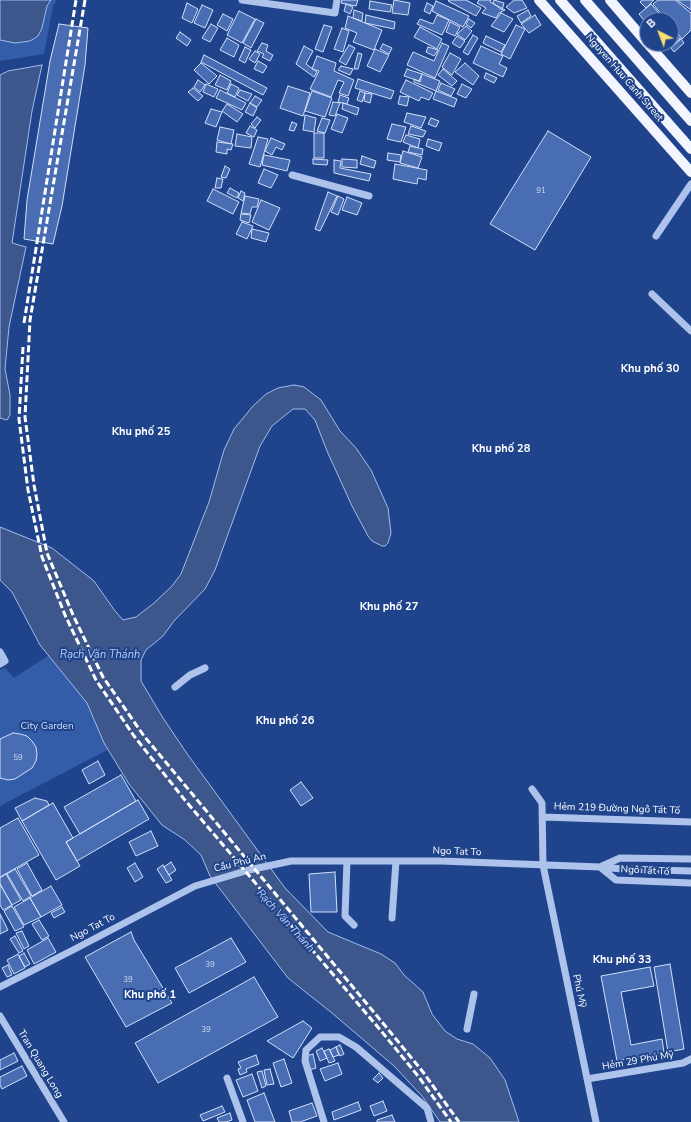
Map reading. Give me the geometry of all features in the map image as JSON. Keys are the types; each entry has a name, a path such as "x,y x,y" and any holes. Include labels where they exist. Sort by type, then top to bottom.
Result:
{"main road":[{"name":"Nguyen Huu Canh Street","path":"539,0 691,172"},
{"name":"Nguyen Huu Canh Street","path":"560,0 691,149"},
{"path":"585,0 691,121"},
{"path":"610,0 639,34"},
{"path":"654,52 691,93"}],"street":[{"path":"242,0 272,2 335,13 337,0"},
{"path":"292,175 369,196"},
{"path":"656,236 691,184"},
{"path":"652,294 691,332"},
{"path":"0,652 3,662"},
{"path":"175,687 190,675 205,668"},
{"name":"Phú Mỹ","path":"532,789 542,803 543,865 596,1122"},
{"name":"Hẻm 219 Đường Ngô Tất Tố","path":"543,817 691,822"},
{"name":"Ngô Tất Tố","path":"691,859 620,858 600,867 616,880 691,882"},
{"name":"Ngo Tat To","path":"291,861 396,861 691,871"},
{"name":"Cầu Phú An","path":"195,886 249,870 291,861"},
{"path":"347,861 346,916 354,925"},
{"path":"392,918 396,861"},
{"name":"Ngo Tat To","path":"0,987 195,886"},
{"path":"467,1029 474,994"},
{"name":"Tran Quang Long","path":"0,1016 64,1122"},
{"path":"324,1122 305,1061 306,1050 320,1036 339,1037 356,1047 427,1108 431,1122"},
{"name":"Hẻm 29 Phú Mỹ","path":"587,1079 683,1063 691,1059"},
{"path":"228,1078 243,1122"}],"green space":[{"path":"0,0 57,0 53,6 44,54 0,61"},
{"name":"City Garden","path":"61,647 111,748 0,806 0,670 5,668 14,678"}],"water":[{"path":"0,0 51,0 47,6 42,28 38,36 30,41 15,43 0,40"},
{"path":"42,65 32,111 12,243 26,247 9,327 5,369 10,395 10,415 7,420 0,418 0,75 8,71"},
{"name":"Rạch Văn Thánh","path":"294,385 304,387 321,400 340,431 356,448 371,470 388,508 391,533 388,543 385,546 382,546 372,541 368,536 352,506 327,451 315,420 305,409 293,409 272,426 260,446 215,570 205,589 174,621 163,636 146,650 141,660 141,681 163,718 188,755 285,888 328,932 381,954 395,963 404,975 423,992 432,1014 445,1031 457,1039 473,1044 490,1058 505,1080 519,1122 440,1122 422,1096 394,1066 288,978 210,876 201,855 185,840 162,825 129,784 104,743 87,703 40,645 12,592 0,580 0,527 52,548 94,581 123,620 136,617 172,586 181,574 209,502 224,450 234,429 253,406 266,394 278,388"}],"building":[{"path":"342,0 358,0 356,6 341,3"},
{"path":"394,0 410,3 408,15 392,13"},
{"path":"466,0 481,8 476,16 448,1"},
{"path":"479,0 491,0 490,2 505,10 499,13 496,18 482,13 486,8 477,3"},
{"path":"494,0 504,3 502,10 493,3"},
{"path":"514,0 522,0 527,8 514,13 506,7"},
{"path":"642,0 654,0 646,8 640,2"},
{"path":"658,0 675,0 691,13 691,30 682,39 679,35 679,12 660,12 653,4"},
{"path":"677,0 691,0 691,10"},
{"path":"370,1 392,5 390,12 369,9"},
{"path":"436,1 469,16 463,27 432,11"},
{"path":"187,3 198,9 192,23 182,18"},
{"path":"427,3 433,6 430,14 424,11"},
{"path":"346,4 353,7 350,14 344,11"},
{"path":"651,4 658,12 641,12"},
{"path":"202,5 213,10 205,28 194,23"},
{"path":"354,10 363,13 362,21 353,18"},
{"path":"528,10 531,16 521,23 517,16"},
{"path":"239,11 255,19 242,43 227,35"},
{"path":"501,13 513,19 504,32 491,26"},
{"path":"223,14 233,19 227,31 217,25"},
{"path":"366,15 395,22 394,29 365,23"},
{"path":"437,15 449,20 442,35 417,24 420,19 433,24"},
{"path":"535,15 541,25 529,33 521,24"},
{"path":"348,16 382,30 374,50 353,42 357,33 345,28"},
{"path":"256,19 264,23 251,48 243,43"},
{"path":"469,19 475,23 471,28 466,24"},
{"path":"450,22 460,27 455,36 446,32"},
{"path":"59,24 88,28 85,65 62,206 53,244 24,239 27,200 50,61"},
{"path":"211,24 218,28 210,42 202,38"},
{"path":"324,25 332,27 323,52 315,49"},
{"path":"516,25 525,29 510,59 501,54"},
{"path":"466,26 472,31 465,40 457,34"},
{"path":"420,27 442,39 437,49 414,37"},
{"path":"342,28 349,31 343,52 334,49"},
{"path":"180,32 191,40 187,46 176,38"},
{"path":"473,35 478,38 468,55 463,52"},
{"path":"457,36 465,41 460,48 452,43"},
{"path":"486,36 505,45 501,52 483,43"},
{"path":"227,38 239,45 234,57 220,50"},
{"path":"681,39 684,43 679,48 679,41"},
{"path":"262,43 268,45 266,51 273,55 270,61 262,57 264,54 257,51"},
{"path":"442,43 449,46 435,78 407,65 413,52 434,61"},
{"path":"383,44 392,48 389,54 380,49"},
{"path":"349,45 355,48 346,65 339,61"},
{"path":"304,46 313,51 306,64 317,72 314,77 296,64"},
{"path":"481,46 503,56 499,64 507,68 503,77 473,63"},
{"path":"245,47 251,50 245,63 239,60"},
{"path":"428,47 438,50 434,56 426,52"},
{"path":"375,49 389,55 380,72 367,66"},
{"path":"255,51 260,54 255,63 249,59"},
{"path":"358,53 362,54 358,69 354,69"},
{"path":"450,53 461,59 452,75 442,67"},
{"path":"204,55 267,88 263,95 201,62"},
{"path":"317,56 336,63 334,71 354,80 348,96 339,93 344,82 338,80 331,97 310,89 319,71 312,69"},
{"path":"258,61 267,66 263,73 254,69"},
{"path":"201,63 217,76 209,84 194,70"},
{"path":"465,63 479,76 473,85 455,72"},
{"path":"341,66 353,69 350,75 338,70"},
{"path":"407,69 422,74 419,81 404,76"},
{"path":"443,69 457,81 452,86 438,75"},
{"path":"486,73 497,78 494,83 484,78"},
{"path":"422,74 440,81 436,91 414,82 414,79 420,82"},
{"path":"220,75 231,81 227,90 215,85"},
{"path":"358,79 394,91 391,99 355,88"},
{"path":"198,80 205,85 200,92 194,87"},
{"path":"406,80 433,93 429,100 421,97 419,101 400,92"},
{"path":"441,83 455,89 451,96 438,90"},
{"path":"206,84 218,89 214,97 203,92"},
{"path":"231,84 239,88 235,97 227,93"},
{"path":"462,84 472,89 466,98 457,94"},
{"path":"288,86 310,93 303,116 280,108"},
{"path":"193,88 203,96 198,101 188,92"},
{"path":"220,90 246,103 242,110 216,98"},
{"path":"240,90 252,94 248,101 237,95"},
{"path":"312,91 332,98 325,117 305,111"},
{"path":"360,91 365,93 362,102 357,100"},
{"path":"436,91 457,99 454,107 433,99"},
{"path":"365,93 372,94 370,103 364,101"},
{"path":"340,95 349,98 347,104 338,102"},
{"path":"255,96 262,100 257,107 250,103"},
{"path":"400,96 409,97 407,106 398,104"},
{"path":"333,102 340,103 335,116 329,115"},
{"path":"250,103 257,108 253,116 245,112"},
{"path":"343,103 359,108 357,115 342,109"},
{"path":"227,104 243,114 237,122 222,111"},
{"path":"211,109 222,112 216,127 205,123"},
{"path":"407,113 426,117 421,128 404,122"},
{"path":"337,114 348,118 342,133 331,129"},
{"path":"305,115 316,118 314,132 303,130"},
{"path":"257,117 261,120 255,128 251,124"},
{"path":"322,118 330,120 325,133 317,131"},
{"path":"431,118 439,121 436,127 428,124"},
{"path":"292,122 297,124 294,131 289,130"},
{"path":"392,124 406,127 401,142 387,139"},
{"path":"250,126 257,130 254,137 246,133"},
{"path":"411,126 426,131 423,137 408,134"},
{"path":"220,127 234,130 231,144 217,140"},
{"path":"548,131 591,157 535,250 490,224"},
{"path":"314,133 324,133 324,158 314,158"},
{"path":"237,134 252,137 251,148 235,146"},
{"path":"406,135 420,139 418,148 403,142"},
{"path":"258,137 268,139 260,167 249,164"},
{"path":"271,138 285,144 282,150 276,147 272,155 265,151"},
{"path":"428,139 442,143 439,151 426,146"},
{"path":"217,142 233,144 231,150 227,149 227,154 216,152"},
{"path":"410,146 423,149 422,155 408,152"},
{"path":"403,151 422,157 418,168 400,163"},
{"path":"388,153 401,155 400,162 387,160"},
{"path":"264,155 290,160 287,171 262,165"},
{"path":"362,156 376,161 374,168 360,164"},
{"path":"313,159 328,160 327,165 313,164"},
{"path":"342,159 357,160 357,168 342,167"},
{"path":"334,160 341,161 340,168 371,174 369,181 334,173"},
{"path":"395,164 427,170 426,180 418,178 417,184 393,179"},
{"path":"225,166 230,169 226,178 221,177"},
{"path":"264,169 278,175 271,188 258,183"},
{"path":"217,178 223,179 221,188 215,188"},
{"path":"230,188 239,193 237,198 227,193"},
{"path":"213,189 239,202 233,214 207,201"},
{"path":"241,191 245,193 243,201 238,198"},
{"path":"328,192 337,196 320,231 315,229"},
{"path":"245,196 259,199 257,207 252,207 250,214 241,213"},
{"path":"338,196 344,199 338,215 331,212"},
{"path":"347,197 362,203 357,215 342,210"},
{"path":"261,200 280,208 269,230 252,222"},
{"path":"241,214 251,215 249,223 240,220"},
{"path":"242,222 253,226 247,239 236,234"},
{"path":"252,229 269,233 266,242 251,238"},
{"path":"13,733 27,736 36,747 37,754 36,761 32,768 15,779 8,780 0,778 0,739"},
{"path":"98,761 105,775 89,784 82,770"},
{"path":"121,775 136,801 80,834 64,807"},
{"path":"301,782 313,798 301,806 290,790"},
{"path":"35,798 47,801 49,805 22,821 15,808"},
{"path":"138,800 149,819 77,861 66,842"},
{"path":"53,803 73,838 66,842 80,866 56,880 22,821"},
{"path":"18,818 39,855 0,877 0,828"},
{"path":"151,831 158,846 136,856 129,842"},
{"path":"171,862 176,870 169,875 164,867"},
{"path":"27,863 42,890 32,896 17,869"},
{"path":"135,863 143,877 135,882 127,868"},
{"path":"163,865 172,880 166,883 157,869"},
{"path":"15,869 31,896 23,901 7,874"},
{"path":"335,872 337,912 311,912 309,874"},
{"path":"6,874 21,900 12,905 0,884 0,878"},
{"path":"0,884 12,905 3,910 0,905"},
{"path":"51,886 62,905 41,917 30,898"},
{"path":"30,898 41,917 24,925 14,907"},
{"path":"12,906 24,927 15,931 4,911"},
{"path":"62,907 65,912 54,918 51,913"},
{"path":"0,914 8,930 0,934"},
{"path":"39,920 49,936 42,940 32,924"},
{"path":"22,931 29,946 24,949 16,933"},
{"path":"131,932 134,940 172,1003 126,1027 85,957"},
{"path":"15,936 23,951 19,953 10,939"},
{"path":"48,938 56,952 34,964 27,950"},
{"path":"231,938 246,962 189,993 175,968"},
{"path":"24,953 30,964 25,967 19,956"},
{"path":"18,954 25,968 14,974 7,960"},
{"path":"670,964 684,1049 668,1052 654,967"},
{"path":"8,965 12,975 7,977 2,968"},
{"path":"650,967 654,986 621,992 631,1045 662,1039 664,1052 617,1061 601,976"},
{"path":"254,977 278,1017 158,1083 135,1043"},
{"path":"303,1021 312,1028 293,1058 267,1041"},
{"path":"340,1045 344,1054 340,1056 336,1047"},
{"path":"336,1047 339,1055 333,1057 330,1050"},
{"path":"322,1048 327,1058 320,1061 316,1051"},
{"path":"329,1049 335,1061 329,1063 324,1051"},
{"path":"14,1053 18,1061 0,1070 0,1060"},
{"path":"313,1054 316,1068 309,1070 306,1056"},
{"path":"256,1055 259,1064 246,1069 247,1072 240,1075 238,1069 241,1068 238,1062"},
{"path":"284,1059 292,1083 281,1087 273,1063"},
{"path":"338,1063 342,1074 325,1081 320,1069"},
{"path":"22,1066 27,1076 2,1089 0,1085 0,1077"},
{"path":"270,1069 274,1084 267,1085 264,1070"},
{"path":"262,1071 266,1086 262,1088 257,1072"},
{"path":"379,1073 383,1078 378,1083 373,1079"},
{"path":"252,1074 258,1091 243,1097 236,1080"},
{"path":"264,1093 275,1122 255,1122 247,1100"},
{"path":"383,1101 387,1111 374,1116 370,1106"},
{"path":"358,1102 361,1110 334,1120 332,1112"},
{"path":"312,1103 317,1116 300,1122 292,1122 289,1111"},
{"path":"222,1106 225,1112 203,1121 200,1115"},
{"path":"230,1113 232,1120 219,1122 217,1118"},
{"path":"392,1115 395,1122 377,1122 377,1120"}],"railway":[{"path":"24,323 76,0"},
{"path":"85,0 30,320 25,417 34,485 47,553 73,615 103,677 144,736 423,1072 459,1122"},
{"path":"23,347 19,419 28,490 42,557 65,615 96,680 134,736 184,799 382,1032 418,1076 451,1122"}],"district":[{"name":"Khu phố 30","path":"650,369"},
{"name":"Khu phố 25","path":"141,432"},
{"name":"Khu phố 28","path":"501,449"},
{"name":"Khu phố 27","path":"389,607"},
{"name":"Khu phố 26","path":"285,721"},
{"name":"Khu phố 33","path":"622,960"},
{"name":"Khu phố 1","path":"150,995"}]}
